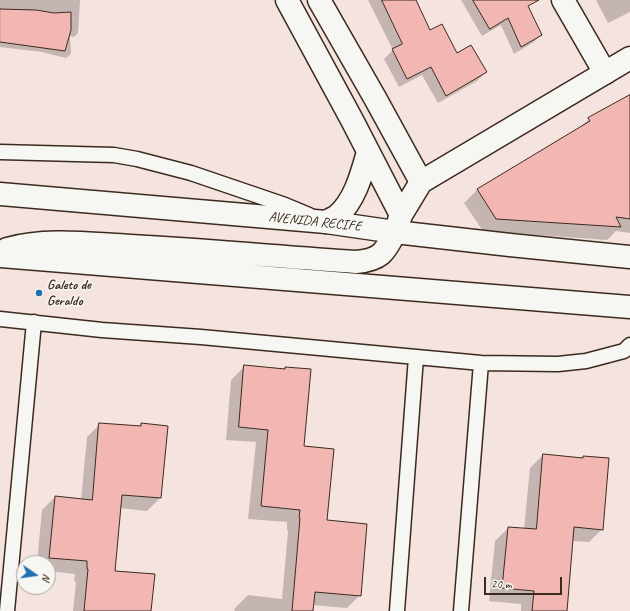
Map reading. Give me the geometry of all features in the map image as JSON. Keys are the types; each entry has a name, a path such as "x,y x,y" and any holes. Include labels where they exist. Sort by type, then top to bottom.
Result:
{"main road":[{"path":"287,0 368,152 398,223"},
{"path":"319,0 421,182"},
{"path":"562,0 605,73"},
{"path":"0,251 40,243 93,244 159,247 356,262 369,261 380,255 387,247 398,223 421,182 630,58"},
{"path":"326,222 338,215 353,195 368,152"},
{"name":"AVENIDA RECIFE","path":"0,194 326,222 398,223 630,257"},
{"path":"0,256 630,307"}],"lane":[{"path":"0,152 114,155 138,158 191,173 285,205 326,222"},
{"path":"0,319 102,330 201,337 481,363 558,364 586,361 628,350"},
{"path":"7,611 34,322"},
{"path":"397,611 416,357"},
{"path":"461,611 481,363"}],"building":[{"path":"382,0 416,0 430,30 442,24 457,53 471,45 487,72 446,96 431,67 407,79 392,49 402,44"},
{"path":"473,0 539,0 528,6 542,35 521,47 508,18 490,29"},
{"path":"0,9 36,10 54,13 71,12 71,30 65,51 0,42"},
{"path":"630,95 630,219 616,217 621,227 496,219 477,189 590,121 588,118"},
{"path":"244,365 285,369 285,367 311,369 304,446 334,449 327,520 367,524 361,596 315,592 313,611 292,611 300,510 261,506 268,430 239,427"},
{"path":"99,423 141,426 141,423 168,426 161,498 122,495 115,571 155,574 151,611 84,611 88,569 87,561 56,559 56,555 49,555 55,496 92,500"},
{"path":"543,454 583,458 583,456 609,458 603,530 574,527 567,611 532,611 534,591 502,588 508,527 536,529"}],"place":[{"name":"Galeto de Geraldo","path":"39,293"}]}
